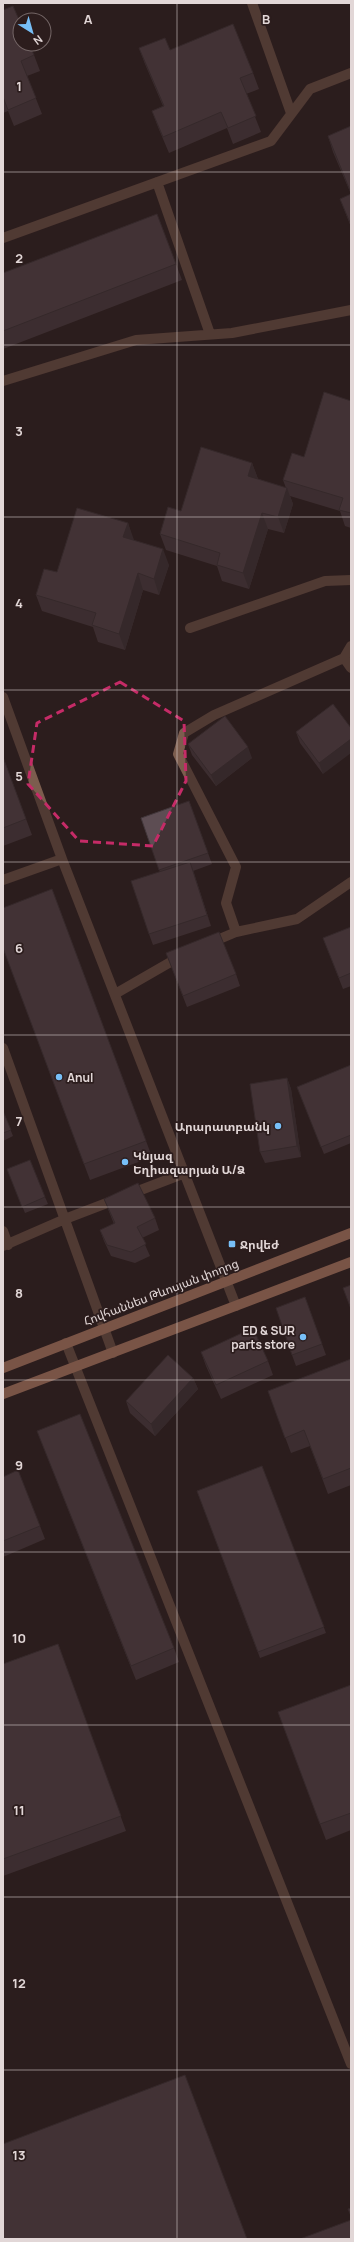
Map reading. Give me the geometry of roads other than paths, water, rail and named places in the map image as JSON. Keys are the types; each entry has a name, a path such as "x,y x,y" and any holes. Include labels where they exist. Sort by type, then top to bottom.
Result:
{"main road":[{"name":"Հովհաննես Թևոսյան փողոց","path":"3,1368 351,1233"},
{"path":"3,1394 351,1262"}],"street":[{"path":"252,3 291,113"},
{"path":"3,238 271,141 310,89 351,73"},
{"path":"156,182 210,334"},
{"path":"3,381 136,340 232,333 351,310"},
{"path":"190,628 325,582 351,580"},
{"path":"236,932 226,903 236,867 178,754 184,733 214,715 344,658 351,646"},
{"path":"344,658 351,668"},
{"path":"3,697 62,859 236,1306"},
{"path":"3,880 62,859"},
{"path":"203,947 236,932 297,919 351,882"},
{"path":"115,994 170,962 190,953"},
{"path":"3,1048 113,1353"},
{"path":"3,1231 5,1246 65,1219 185,1173"},
{"path":"66,1343 351,2064"}],"place":[{"name":"Anul","path":"59,1077"},
{"name":"Արարատբանկ","path":"278,1126"},
{"name":"Կնյազ Եղիազարյան Ա/Ձ","path":"125,1162"},
{"name":"Ջրվեժ","path":"232,1244"},
{"name":"ED & SUR parts store","path":"303,1337"}]}
